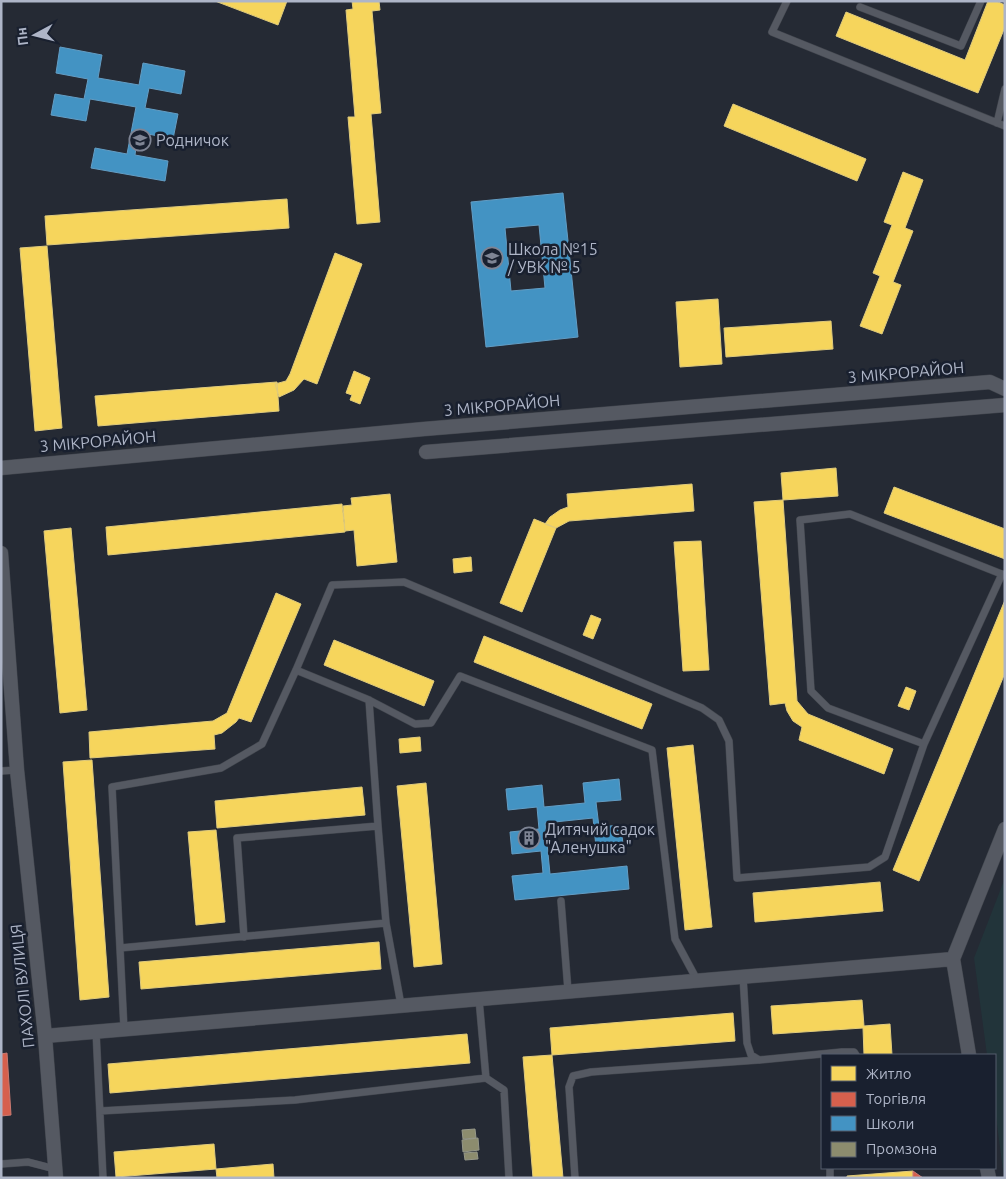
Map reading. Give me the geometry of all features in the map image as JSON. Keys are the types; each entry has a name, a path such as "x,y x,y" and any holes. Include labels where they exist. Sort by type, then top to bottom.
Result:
{"street":[{"name":"3 МІКРОРАЙОН","path":"1,468 424,428 990,382 1005,389"},
{"path":"426,452 1005,405"},
{"name":"ПАХОЛІ ВУЛИЦЯ","path":"1,553 17,770 46,1036 55,1174"},
{"path":"968,1054 953,959 1005,829"},
{"path":"46,1036 953,959"}],"lane":[{"path":"787,1 772,32 1005,126"},
{"path":"860,7 961,46 981,1"},
{"path":"996,123 1005,89"},
{"path":"124,1029 112,787 221,768 262,744 332,585 404,582 702,708 719,720 730,742 737,878 869,867 885,857 924,744 1003,575 850,514 800,520 811,691 828,708 924,744"},
{"path":"296,670 369,700 415,724 431,723 460,676 652,750 675,940 697,980"},
{"path":"369,700 386,923 401,1006"},
{"path":"1,771 17,770"},
{"path":"244,937 237,838 378,826"},
{"path":"561,901 568,991"},
{"path":"120,948 386,923"},
{"path":"743,976 747,1043 751,1056 758,1060"},
{"path":"479,999 486,1078"},
{"path":"96,1031 103,1178"},
{"path":"826,1054 854,1052 855,1054"},
{"path":"575,1178 569,1087 573,1076 591,1072 821,1055"},
{"path":"100,1111 295,1100 486,1078 504,1090 509,1178"},
{"path":"1,1164 28,1162 55,1174"}],"shaded area":[{"path":"1005,878 1005,1178 996,1117 996,1054 987,1054 974,958"}],"building: Житло":[{"path":"215,1 287,1 278,25"},
{"path":"352,1 379,1 380,10 372,11 381,113 371,114 380,222 357,224 348,117 355,117 346,10 353,9"},
{"path":"988,1 996,1 1005,5 1005,27 978,93 836,36 846,12 965,60"},
{"path":"733,104 866,159 857,181 724,126"},
{"path":"903,172 923,180 905,228 913,231 893,282 901,285 882,334 860,326 880,276 873,273 892,225 884,222"},
{"path":"287,199 289,228 47,245 45,216"},
{"path":"47,246 62,428 35,431 20,248"},
{"path":"335,253 362,264 317,384 304,379 294,390 279,397 275,384 286,381 290,374"},
{"path":"718,299 722,364 680,367 676,302"},
{"path":"831,321 833,349 726,357 724,328"},
{"path":"354,371 370,378 360,404 350,400 352,395 346,393"},
{"path":"277,382 279,411 98,426 95,396"},
{"path":"836,468 838,496 783,500 781,473"},
{"path":"692,484 694,511 569,521 556,528 545,524 550,517 568,507 567,494"},
{"path":"894,487 1005,529 1005,559 884,513"},
{"path":"390,494 397,562 357,566 354,530 345,531 343,506 352,505 351,498"},
{"path":"783,500 797,701 808,714 893,749 884,774 799,740 802,727 793,721 785,703 770,705 754,502"},
{"path":"342,504 345,532 108,555 106,527"},
{"path":"534,519 556,528 522,612 500,603"},
{"path":"71,528 87,710 60,713 44,531"},
{"path":"701,541 709,670 683,671 674,542"},
{"path":"471,557 472,571 454,573 453,559"},
{"path":"276,593 301,604 251,722 239,718 222,733 214,735 215,749 90,758 89,732 213,721 227,713"},
{"path":"1005,600 1005,673 919,881 893,870"},
{"path":"591,615 601,619 593,639 583,635"},
{"path":"484,636 652,704 642,729 474,662"},
{"path":"334,640 434,681 424,706 324,665"},
{"path":"906,687 916,691 909,710 898,706"},
{"path":"420,737 421,751 400,753 399,739"},
{"path":"693,745 712,927 685,930 667,748"},
{"path":"92,760 109,997 80,1000 63,762"},
{"path":"426,783 442,964 414,967 397,786"},
{"path":"362,787 365,815 217,828 215,801"},
{"path":"216,830 225,922 196,925 188,832"},
{"path":"880,882 883,911 755,922 753,893"},
{"path":"379,942 381,969 141,989 139,962"},
{"path":"862,1000 864,1026 890,1024 892,1054 864,1054 863,1028 773,1034 771,1006"},
{"path":"733,1013 735,1041 552,1055 550,1028"},
{"path":"467,1034 470,1063 110,1093 108,1064"},
{"path":"552,1055 563,1178 533,1178 523,1057"},
{"path":"214,1144 216,1169 116,1177 114,1152"},
{"path":"273,1164 274,1178 217,1178 216,1169"},
{"path":"913,1171 913,1178 847,1178 847,1176"}],"building: Торгівля":[{"path":"7,1053 11,1115 1,1116 1,1054"},
{"path":"913,1171 923,1178 913,1178"}],"building: Школи":[{"path":"60,47 102,55 98,78 139,85 143,63 185,71 181,94 149,88 145,108 178,114 173,139 138,132 135,155 168,161 165,181 91,168 95,148 127,154 136,107 90,99 86,121 51,115 55,94 84,99 88,79 56,73"},
{"name":"Школа №15 / УВК № 5","path":"563,193 578,337 486,347 471,202","holes":["539,225 545,288 511,291 505,228"]},
{"name":"Дитячий садок \"Аленушка\"","path":"619,779 621,800 596,802 599,827 621,825 623,845 596,847 593,818 545,823 550,874 627,866 629,889 515,900 512,876 543,873 541,851 512,854 510,832 539,829 537,807 508,810 506,789 542,785 544,807 585,803 583,783"}],"building: Промзона":[{"path":"475,1129 476,1138 463,1139 462,1130"},
{"path":"478,1138 479,1150 463,1152 462,1140"},
{"path":"477,1152 478,1159 465,1160 464,1153"}],"place":[{"name":"Родничок","path":"140,140"},
{"name":"Школа №15 / УВК № 5","path":"492,258"},
{"name":"Дитячий садок \"Аленушка\"","path":"529,838"}]}
